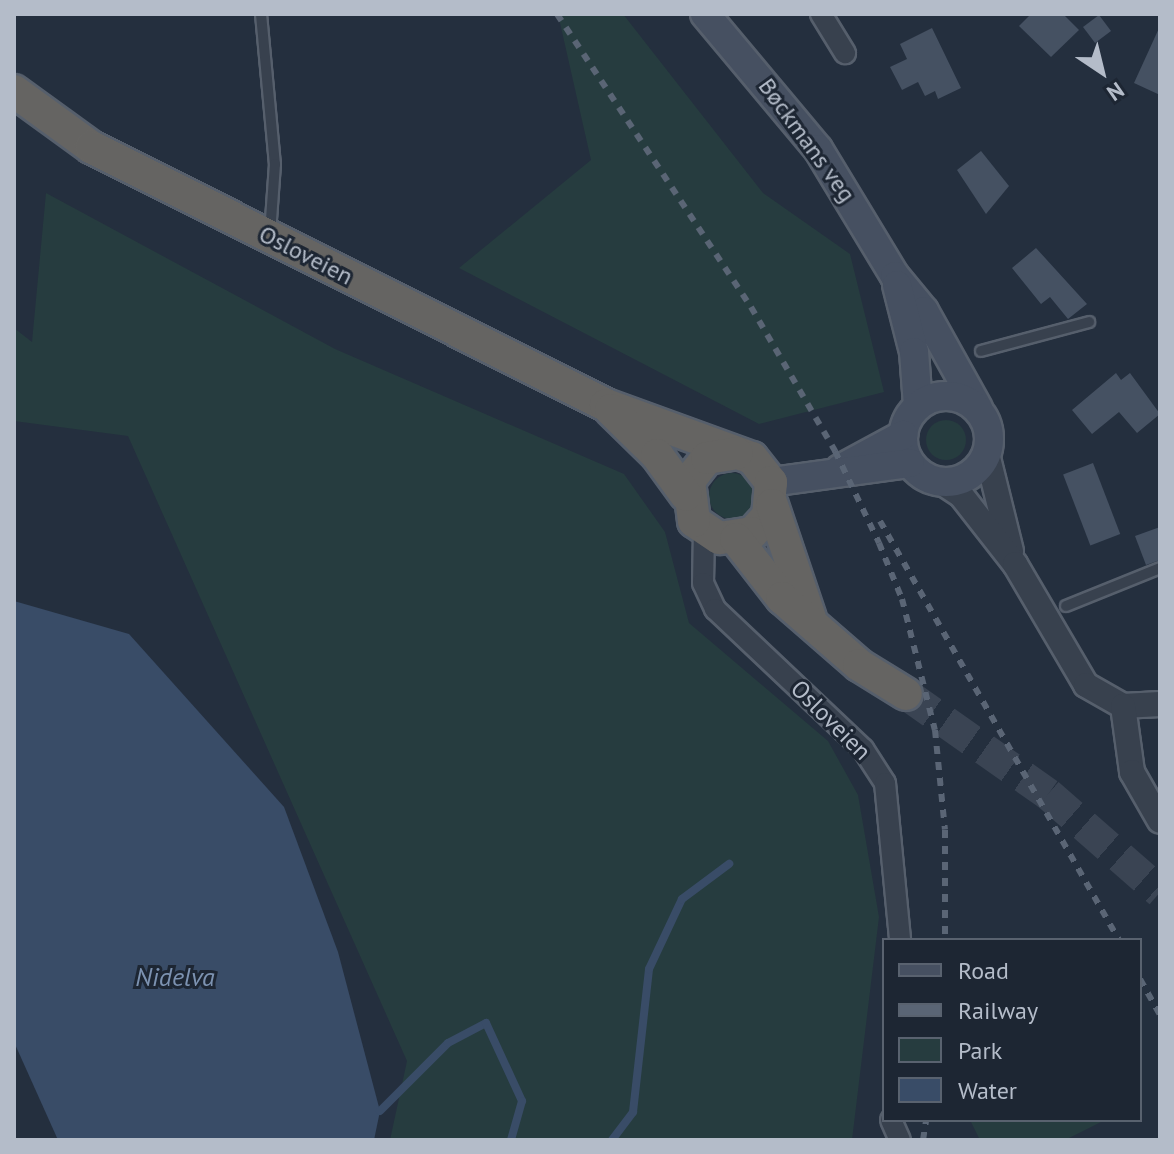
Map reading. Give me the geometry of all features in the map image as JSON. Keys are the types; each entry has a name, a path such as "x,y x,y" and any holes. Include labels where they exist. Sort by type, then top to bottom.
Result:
{"highway":[{"name":"Osloveien","path":"14,91 91,147 606,405 737,453"},
{"name":"Osloveien","path":"606,405 657,455 686,495"},
{"path":"810,618 772,493 752,458 737,453 707,458 695,469 686,495 704,531 736,539 782,598 810,618 859,665 906,694"},
{"path":"736,539 761,526 772,493"}],"main road":[{"name":"Bøckmans veg","path":"705,14 818,149 895,276 924,311 978,408"},
{"name":"Bøckmans veg","path":"895,276 914,352 918,405"},
{"path":"772,493 840,469 903,435 918,405 948,395 978,408 987,422 987,454 965,478 941,482 910,463 840,469"},
{"path":"903,435 910,463"}],"street":[{"path":"821,14 845,53"},
{"path":"987,454 1015,564"},
{"path":"941,482 961,495 1015,564 1086,685 1123,706 1160,704"},
{"name":"Osloveien","path":"704,531 702,575 715,609 863,749 881,774 890,805 900,938"},
{"path":"1123,706 1132,772 1160,821"}],"lane":[{"path":"261,14 275,164 270,236"},
{"path":"981,351 1089,322"},
{"path":"1066,606 1160,568"}],"green space":[{"path":"558,14 623,14 763,193 850,254 884,392 759,424 459,268 591,160"},
{"path":"46,193 335,349 624,474 665,532 689,623 828,741 858,795 879,917 852,1140 390,1140 407,1061 128,436 14,421 14,328 32,342"},
{"path":"946,420 960,426 966,440 960,454 946,460 932,454 926,440 932,426"},
{"path":"732,473 741,474 748,480 754,487 754,505 748,512 741,518 732,519 723,518 716,512 710,505 709,496 710,487 716,480 723,474"},
{"path":"971,1122 1101,1122 1065,1140 980,1140"}],"water":[{"name":"Nidelva","path":"14,601 129,634 284,807 338,952 380,1111 374,1140 58,1140 14,1042"}],"building":[{"path":"1031,14 1063,14 1079,30 1051,57 1019,26"},
{"path":"1099,15 1111,31 1095,43 1083,27"},
{"path":"1160,26 1160,95 1134,83"},
{"path":"932,28 961,88 938,99 935,91 925,96 918,82 902,90 890,67 907,59 900,44"},
{"path":"981,151 1009,186 986,214 957,170"},
{"path":"1036,248 1087,304 1068,319 1050,297 1041,304 1012,268"},
{"path":"1116,373 1121,380 1130,373 1160,414 1137,433 1119,412 1092,434 1072,410"},
{"path":"1093,463 1120,534 1090,545 1063,474"},
{"path":"1160,527 1160,560 1146,565 1135,536"}],"waterway":[{"path":"612,1140 633,1112 649,969 682,899 729,864"},
{"path":"380,1111 448,1043 486,1023 522,1101 511,1140"}],"tunnel":[{"path":"906,694 1048,794 1160,892"}],"railway":[{"path":"557,14 751,307 835,451 879,543 902,599 935,730 945,830 945,938"},
{"path":"880,521 1118,938"},
{"path":"1142,983 1160,1015"},
{"path":"923,1140 926,1122"}]}
